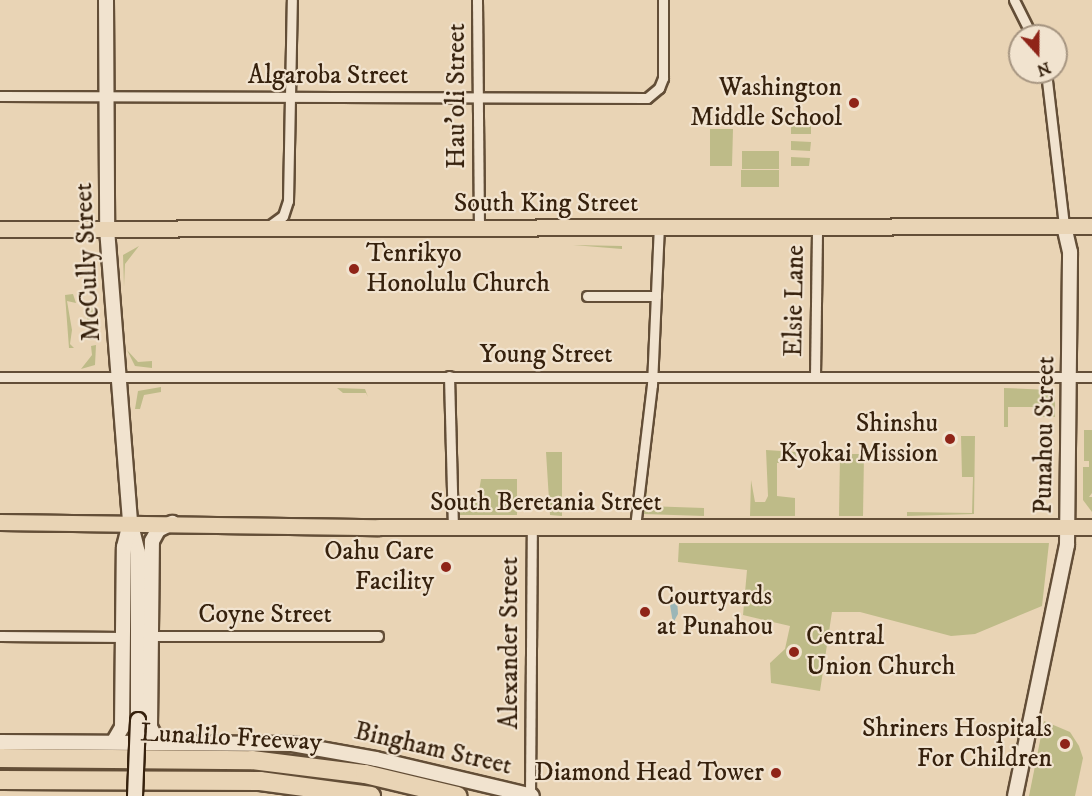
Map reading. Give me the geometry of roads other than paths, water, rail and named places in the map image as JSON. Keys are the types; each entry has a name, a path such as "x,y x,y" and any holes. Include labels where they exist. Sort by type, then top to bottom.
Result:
{"highway":[{"path":"0,751 66,758"},
{"name":"Lunalilo Freeway","path":"0,758 252,760 311,765 457,796"},
{"name":"Lunalilo Freeway","path":"0,780 260,781 371,796"}],"main road":[{"name":"South King Street","path":"0,229 1092,226"},
{"name":"South Beretania Street","path":"0,522 130,521 453,527 1092,527"}],"street":[{"name":"McCully Street","path":"106,0 107,229 130,521 138,552 144,723 158,742"},
{"path":"263,228 280,219 288,206 292,0"},
{"name":"Hau'oli Street","path":"477,0 479,228"},
{"name":"Algaroba Street","path":"0,96 638,98 655,94 663,78 663,0"},
{"path":"1014,0 1026,24"},
{"name":"Punahou Street","path":"1015,796 1068,527 1071,377 1070,252 1064,226 1047,84"},
{"path":"635,527 653,375 658,227"},
{"name":"Elsie Lane","path":"815,376 816,227"},
{"path":"587,296 656,296"},
{"name":"Young Street","path":"0,377 653,375 1092,377"},
{"path":"449,376 453,527"},
{"name":"McCully Street","path":"114,741 122,727 124,547 130,521"},
{"name":"McCully Street","path":"135,796 152,636 154,534 165,526 179,522"},
{"name":"Alexander Street","path":"531,796 532,527"},
{"path":"138,552 152,581"},
{"path":"0,636 124,637"},
{"name":"Coyne Street","path":"152,636 378,636"},
{"path":"122,727 144,723"},
{"name":"Bingham Street","path":"0,742 292,744 376,759 531,796"}],"water":[{"path":"673,598 677,598 678,614 673,623 670,605"}],"place":[{"name":"Washington Middle School","path":"854,103"},
{"name":"Tenrikyo Honolulu Church","path":"354,269"},
{"name":"Shinshu Kyokai Mission","path":"950,439"},
{"name":"Oahu Care Facility","path":"446,567"},
{"name":"Courtyards at Punahou","path":"645,612"},
{"name":"Central Union Church","path":"794,652"},
{"name":"Shriners Hospitals For Children","path":"1065,744"},
{"name":"Diamond Head Tower","path":"776,773"}]}
